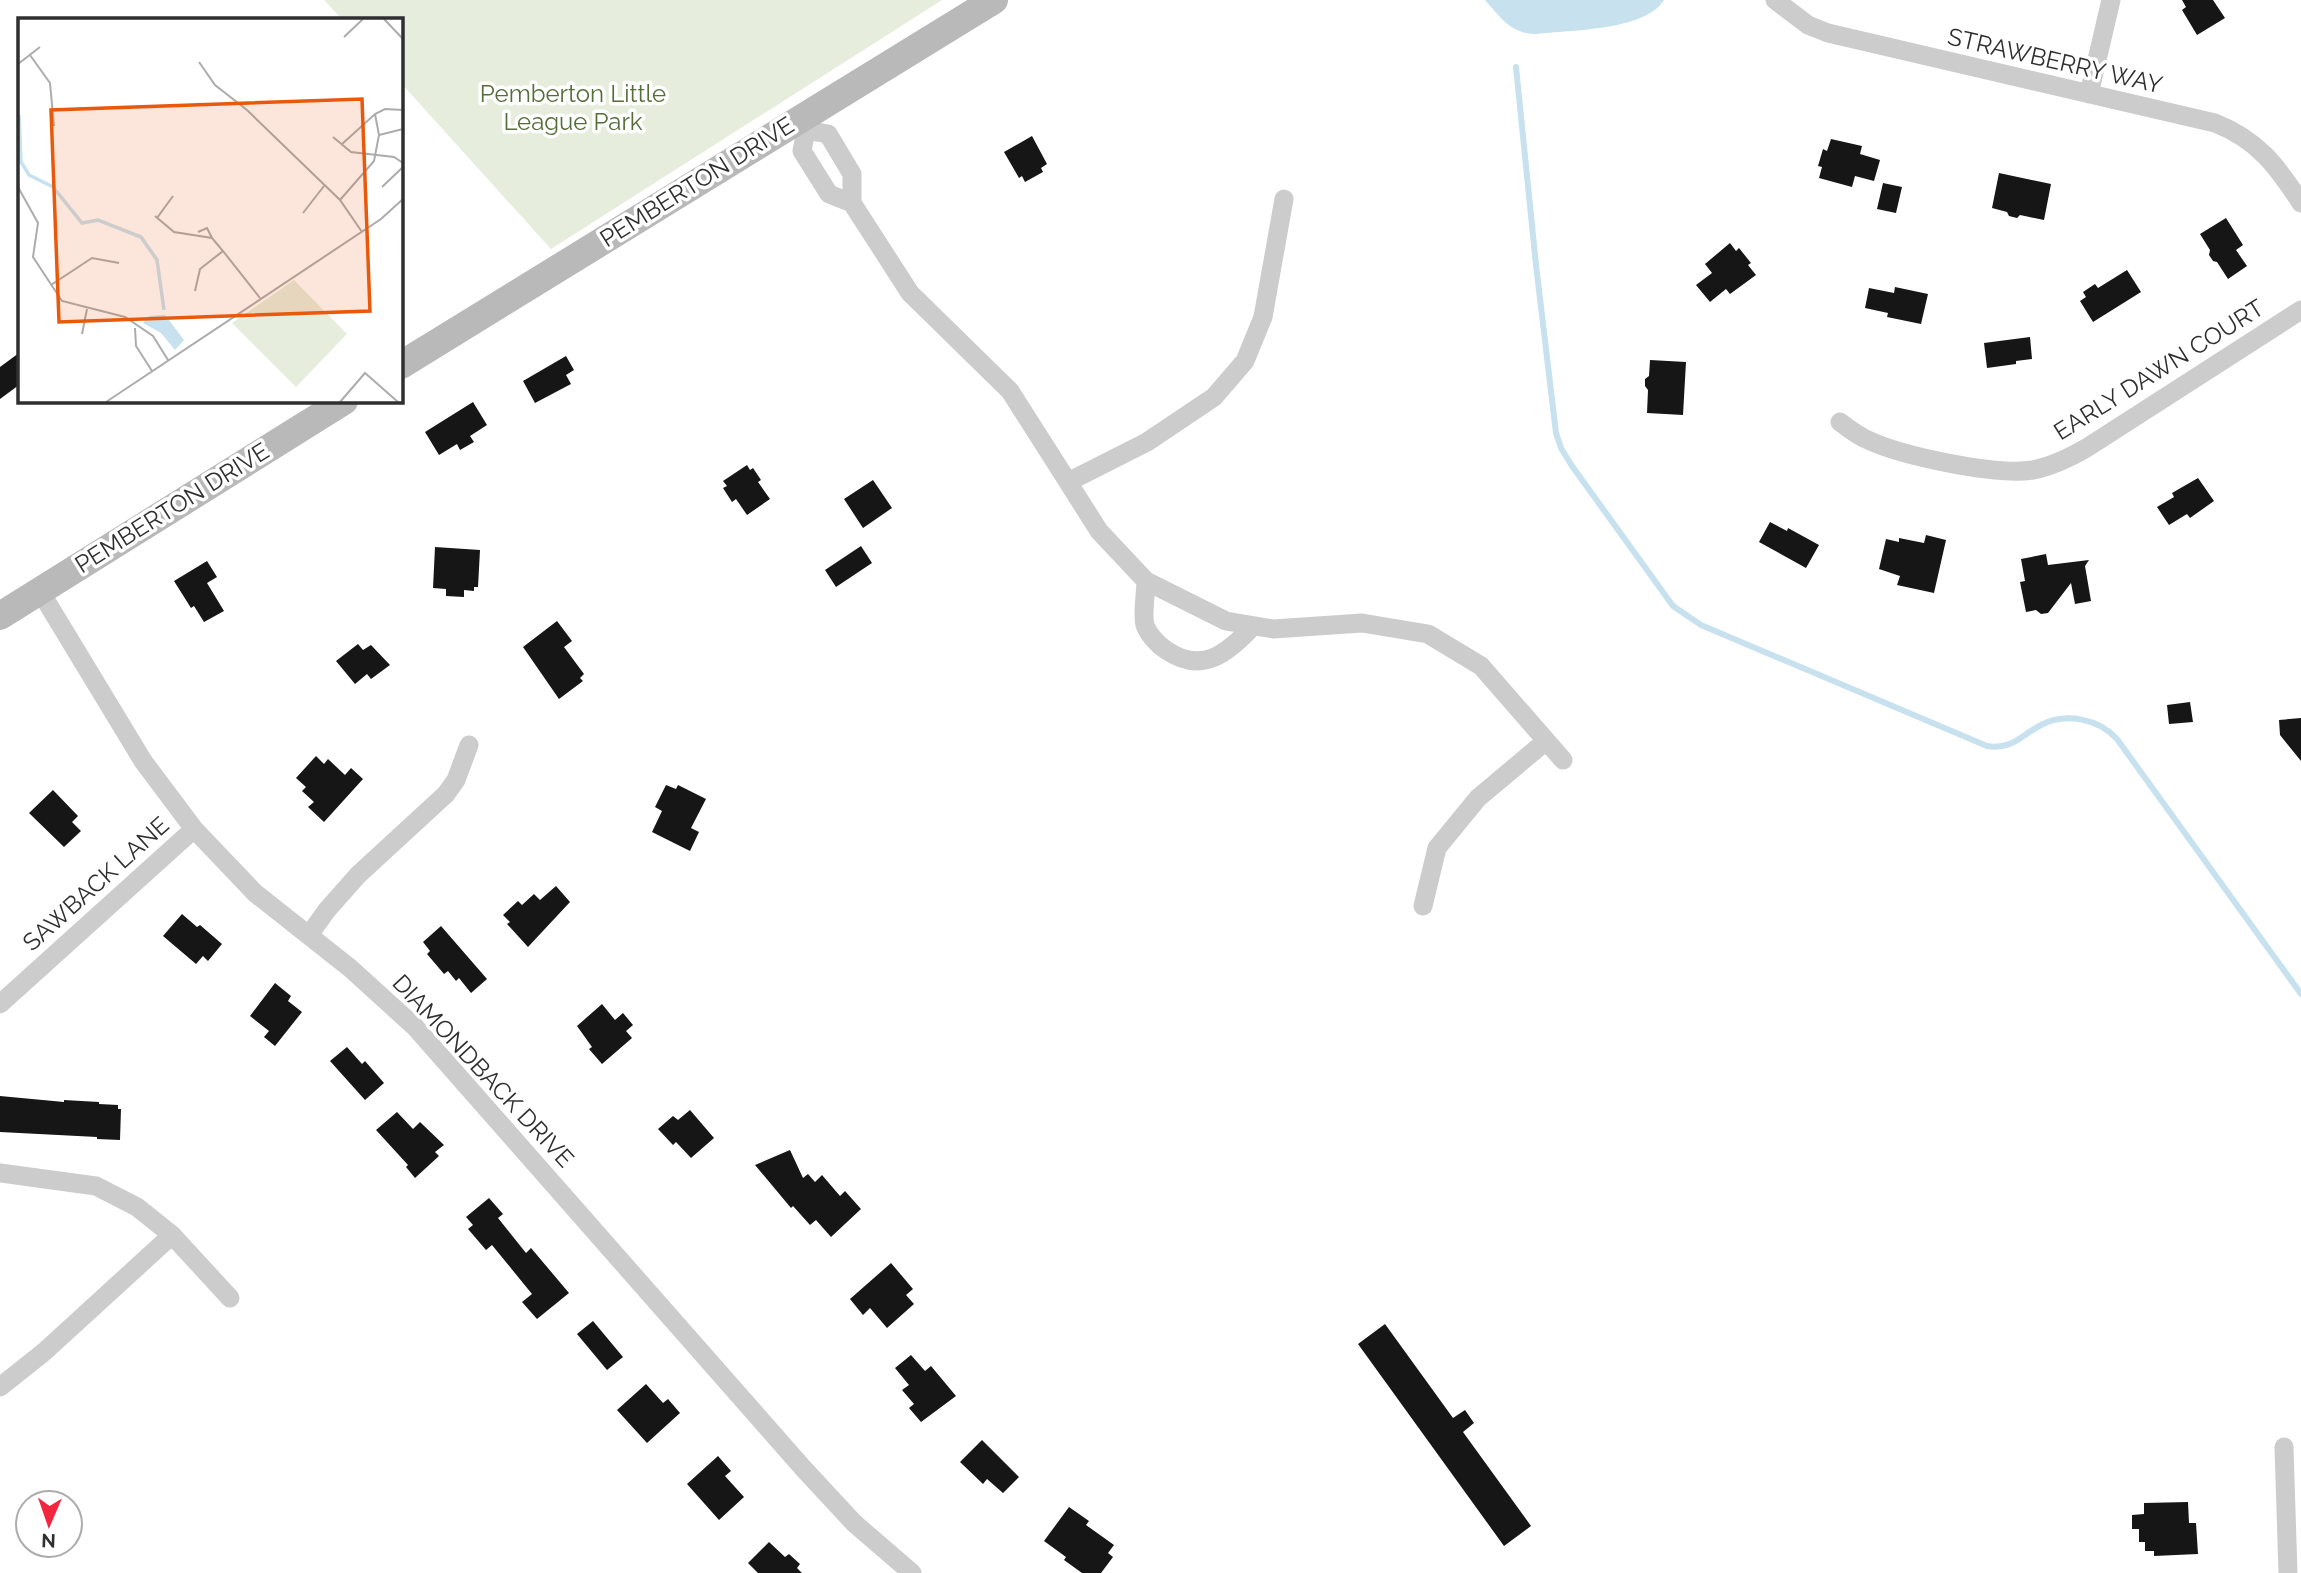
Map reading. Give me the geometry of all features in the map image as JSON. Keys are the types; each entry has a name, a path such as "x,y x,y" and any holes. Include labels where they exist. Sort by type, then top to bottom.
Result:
{"street":[{"name":"PEMBERTON DRIVE","path":"402,364 803,124 994,0"},
{"name":"STRAWBERRY WAY","path":"1775,0 1808,26 1828,33 2187,116 2236,131 2269,158 2301,203"},
{"path":"2089,94 2111,0"},
{"path":"852,203 828,194 808,162 802,151 803,124 828,134 852,174 852,203 910,293 1010,391 1099,531 1146,581 1226,621 1273,629 1362,623 1428,634 1481,666 1563,760"},
{"path":"1068,482 1147,442 1214,397 1245,360 1264,317 1284,199"},
{"name":"EARLY DAWN COURT","path":"1840,422 1865,439 1897,451 1984,469 2035,469 2069,458 2088,447 2301,310"},
{"name":"PEMBERTON DRIVE","path":"0,616 342,402"},
{"path":"1146,581 1145,625 1158,645 1179,659 1209,661 1234,646 1254,626"},
{"name":"DIAMONDBACK DRIVE","path":"40,591 143,761 194,829 256,893 359,976 415,1027 803,1468 854,1523 912,1573"},
{"path":"1423,906 1437,848 1478,798 1546,741"},
{"path":"309,935 358,875 446,794 456,780 468,745"},
{"name":"SAWBACK LANE","path":"0,1004 194,829"},
{"path":"0,1173 96,1186 136,1207 172,1236 230,1298"},
{"path":"0,1387 44,1352 172,1236"},
{"path":"2284,1447 2288,1573"}],"green space":[{"name":"Pemberton Little League Park","path":"324,0 942,0 551,249 402,84 402,18 341,18"}],"water":[{"path":"1485,0 1664,0 1641,18 1624,23 1586,30 1536,34 1513,28"}],"building":[{"path":"2182,0 2213,0 2225,18 2197,35 2182,10 2186,7"},
{"path":"1032,136 1047,164 1041,168 1043,172 1025,182 1022,176 1019,178 1004,152"},
{"path":"1831,139 1862,146 1860,154 1880,160 1874,181 1855,176 1852,187 1819,178 1822,167 1818,166 1823,149 1827,151"},
{"path":"1999,173 2051,184 2044,220 2020,215 2017,218 1992,208"},
{"path":"1883,183 1902,187 1896,213 1877,209"},
{"path":"2226,218 2243,245 2236,250 2247,266 2228,279 2209,255 2210,250 2200,234"},
{"path":"1730,243 1736,251 1739,248 1751,263 1748,265 1756,275 1730,294 1726,289 1710,302 1696,285 1712,273 1705,264"},
{"path":"2127,270 2141,292 2093,322 2080,301 2086,297 2083,292 2095,284 2098,288"},
{"path":"1895,287 1928,294 1921,324 1887,317 1888,313 1865,308 1869,288 1894,293"},
{"path":"2030,337 2032,359 1987,368 1984,343"},
{"path":"18,354 18,386 0,399 0,367"},
{"path":"566,356 574,370 566,375 571,384 535,403 523,381"},
{"path":"1650,360 1686,362 1683,415 1647,413 1648,390 1645,379 1649,376"},
{"path":"473,402 487,425 470,436 474,442 460,450 457,444 439,455 425,432"},
{"path":"747,465 750,470 753,468 761,480 758,482 770,499 747,515 736,499 732,502 723,488 727,486 723,481"},
{"path":"2198,478 2214,501 2190,518 2187,514 2169,525 2157,507 2174,497 2172,493"},
{"path":"873,480 892,508 863,528 844,499"},
{"path":"1770,522 1787,531 1788,528 1819,545 1806,568 1759,542"},
{"path":"1926,535 1946,540 1934,593 1897,585 1900,576 1879,569 1886,539 1899,542 1899,538 1924,543"},
{"path":"861,546 872,563 836,587 825,570"},
{"path":"435,547 480,550 478,587 474,587 474,591 464,590 464,597 446,596 446,589 433,588"},
{"path":"2046,554 2048,565 2089,560 2085,566 2091,601 2075,604 2071,583 2048,613 2041,614 2036,610 2026,612 2020,582 2025,581 2021,559"},
{"path":"207,561 217,577 207,583 224,611 204,622 194,606 191,608 174,581"},
{"path":"557,621 572,641 564,647 584,674 580,678 583,681 559,699 523,647"},
{"path":"358,644 363,650 371,645 390,665 371,679 367,674 355,684 336,661"},
{"path":"2190,702 2193,722 2169,724 2167,705"},
{"path":"2301,718 2301,761 2280,735 2279,720"},
{"path":"316,756 324,764 328,759 345,775 351,768 363,779 324,822 308,807 314,802 302,791 306,787 296,778"},
{"path":"666,785 676,789 678,785 706,799 691,828 699,832 690,851 652,832 662,811 655,807"},
{"path":"53,790 78,816 72,822 81,831 64,847 29,813"},
{"path":"556,886 570,902 528,947 507,924 510,922 503,915 518,901 522,905 534,894 540,900"},
{"path":"182,914 222,944 208,961 203,956 196,964 163,936"},
{"path":"441,926 487,979 471,993 459,978 456,981 448,971 444,974 427,954 430,951 423,942"},
{"path":"275,983 291,996 288,1001 302,1012 275,1046 264,1037 269,1031 250,1016"},
{"path":"602,1004 615,1020 623,1013 633,1025 626,1031 632,1038 602,1064 589,1049 592,1047 577,1026"},
{"path":"347,1047 362,1064 365,1061 384,1083 365,1100 330,1061"},
{"path":"0,1096 118,1105 118,1109 121,1109 120,1140 0,1132"},
{"path":"690,1110 714,1138 691,1158 676,1142 673,1145 658,1129 673,1116 678,1120"},
{"path":"397,1112 413,1129 420,1122 444,1145 435,1152 439,1156 415,1178 406,1167 408,1165 376,1130"},
{"path":"790,1150 803,1178 808,1174 815,1182 822,1175 840,1196 845,1191 861,1209 831,1237 816,1220 810,1225 793,1206 791,1208 755,1165"},
{"path":"489,1198 503,1214 498,1218 526,1253 531,1248 569,1293 537,1319 522,1302 532,1294 492,1245 486,1250 468,1229 473,1225 466,1217"},
{"path":"891,1263 913,1289 906,1295 914,1304 887,1328 870,1308 863,1315 850,1299"},
{"path":"593,1321 623,1357 607,1370 577,1334"},
{"path":"1385,1324 1453,1418 1465,1410 1474,1423 1463,1432 1531,1526 1504,1546 1358,1344"},
{"path":"911,1355 925,1371 931,1366 956,1396 921,1422 909,1408 914,1404 902,1390 909,1385 895,1368"},
{"path":"646,1384 663,1403 668,1399 680,1413 647,1443 617,1410"},
{"path":"982,1440 1019,1477 1003,1493 987,1479 983,1484 960,1462"},
{"path":"718,1456 731,1471 725,1476 744,1497 719,1520 687,1484"},
{"path":"2188,1502 2189,1523 2196,1523 2198,1554 2154,1556 2154,1551 2145,1551 2145,1542 2139,1542 2139,1529 2132,1529 2132,1515 2144,1514 2144,1503"},
{"path":"1069,1507 1089,1521 1086,1525 1114,1545 1108,1553 1113,1557 1101,1573 1082,1573 1044,1541"},
{"path":"769,1542 785,1557 789,1554 800,1564 797,1568 802,1573 758,1573 748,1563"}],"waterway":[{"path":"1516,67 1556,433 1572,466 1673,606 1701,625 1987,746 2010,744 2041,725 2061,719 2092,722 2110,732 2301,994"}]}
